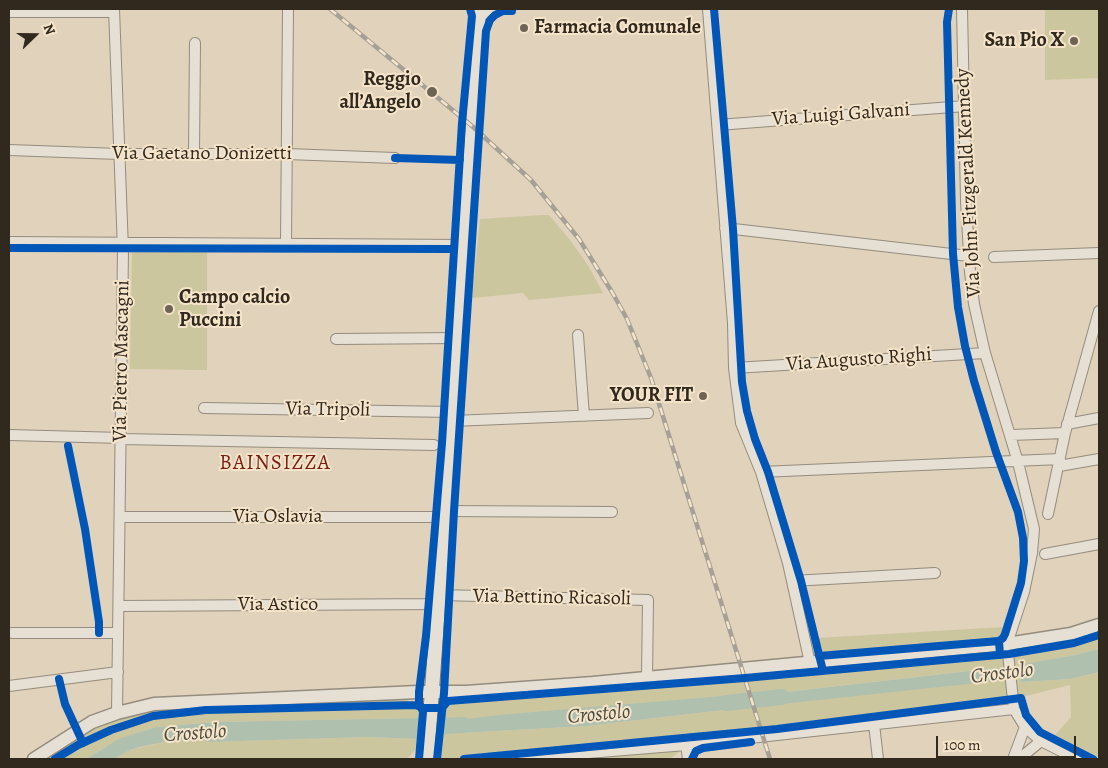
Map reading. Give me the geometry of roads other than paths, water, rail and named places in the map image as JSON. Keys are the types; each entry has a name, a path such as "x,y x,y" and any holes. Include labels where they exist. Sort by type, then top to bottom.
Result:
{"main road":[{"path":"428,754 438,600 440,514 452,417 479,39 485,10"}],"street":[{"path":"286,244 288,9"},
{"path":"708,9 733,323 734,368 741,423 761,472 792,581 810,663"},
{"name":"Via John Fitzgerald Kennedy","path":"962,9 966,201 974,304 985,353 1018,462 1034,529 1032,553 1024,592 1008,649"},
{"path":"9,12 114,10"},
{"name":"Via Pietro Mascagni","path":"114,10 123,244 117,713"},
{"path":"194,153 195,42"},
{"name":"Via Luigi Galvani","path":"718,125 965,106"},
{"name":"Via Gaetano Donizetti","path":"9,150 119,154 287,154 395,158"},
{"path":"725,228 970,256"},
{"path":"9,242 463,245"},
{"path":"994,257 1099,253"},
{"path":"1048,514 1066,429 1095,339 1099,312"},
{"path":"578,335 584,416"},
{"path":"336,338 457,338"},
{"name":"Via Augusto Righi","path":"734,368 985,353"},
{"name":"Via Tripoli","path":"204,408 452,417 584,416 648,413"},
{"path":"1010,435 1066,429 1099,418"},
{"path":"9,435 434,445"},
{"path":"761,472 1099,459"},
{"name":"Via Oslavia","path":"120,517 612,512"},
{"path":"1045,554 1099,544"},
{"path":"792,581 935,574"},
{"name":"Via Astico","path":"119,606 438,600"},
{"name":"Via Bettino Ricasoli","path":"438,600 648,600 647,678"},
{"path":"34,759 92,722 117,713 154,704 488,691 810,663 1008,649 1071,634 1099,625"},
{"path":"12,633 118,633"},
{"path":"1008,649 1014,709 1025,727 1041,741 1077,759"},
{"path":"9,686 118,672"},
{"path":"514,759 686,745 1014,709"},
{"path":"874,724 878,759"},
{"path":"1014,759 1025,727"},
{"path":"1020,759 1041,741"},
{"path":"686,745 688,759"}],"water":[{"path":"1099,649 1099,672 1070,679 1021,682 1019,665"},
{"path":"1004,667 1005,680 763,706 760,695"},
{"path":"747,694 750,707 586,726 442,734 443,722 498,715"},
{"path":"420,718 418,739 367,737 210,742 196,739 164,742 140,747 114,759 86,759 117,740 156,727 216,722"}],"waterway":[{"name":"Crostolo","path":"726,703 782,697"},
{"name":"Crostolo","path":"397,728 463,725"}],"railway":[{"path":"330,9 472,126 531,180 579,239 612,292 627,319 651,378 770,759"}],"place":[{"name":"Farmacia Comunale","path":"524,28"},
{"name":"San Pio X","path":"1074,41"},
{"name":"Reggio all’Angelo","path":"432,92"},
{"name":"Campo calcio Puccini","path":"169,309"},
{"name":"YOUR FIT","path":"703,396"}],"district":[{"name":"BAINSIZZA","path":"275,464"}]}
